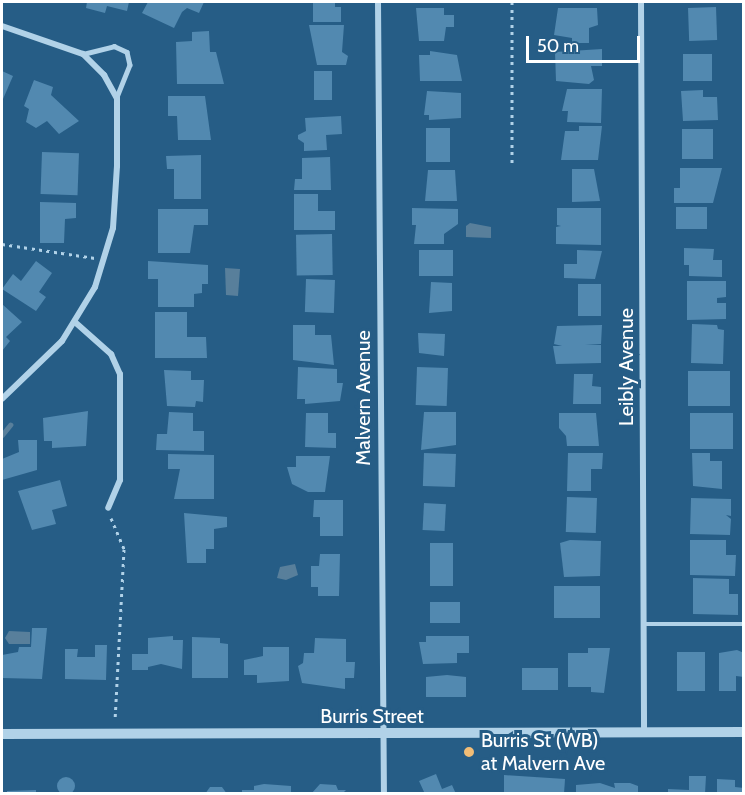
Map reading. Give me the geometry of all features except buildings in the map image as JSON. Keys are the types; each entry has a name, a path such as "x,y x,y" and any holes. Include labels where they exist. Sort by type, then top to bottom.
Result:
{"street":[{"name":"Malvern Avenue","path":"378,2 384,794"},
{"name":"Leibly Avenue","path":"641,2 644,733"},
{"path":"2,26 83,54 104,75 117,98 113,228 102,270 76,323 29,376 2,399"},
{"path":"76,323 106,348 120,374 120,480 108,507"},
{"name":"Burris Street","path":"2,734 744,732"}],"lane":[{"path":"83,54 114,46 127,52 130,65 117,98"},
{"path":"644,624 744,624"}],"path":[{"path":"512,2 512,165"},
{"path":"2,243 95,258"},
{"path":"108,507 124,549 116,721"}],"water":[{"path":"470,223 491,227 491,238 466,237 466,226"},
{"path":"225,268 240,269 238,296 226,295"},
{"path":"295,564 298,575 286,580 277,578 280,567"},
{"path":"9,631 30,632 30,644 9,644 5,638"}],"waterway":[{"path":"2,435 10,425"}],"place":[{"name":"Burris St (WB) at Malvern Ave","path":"469,752"}]}
